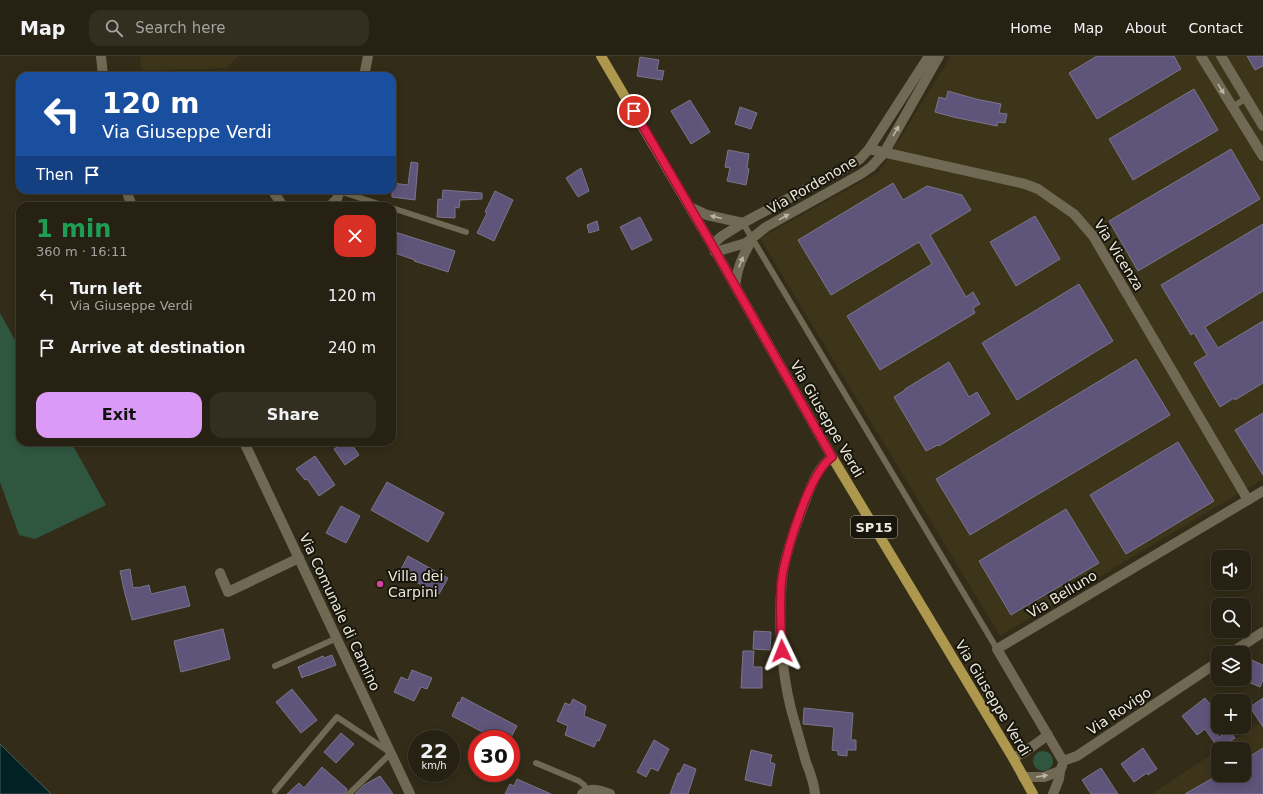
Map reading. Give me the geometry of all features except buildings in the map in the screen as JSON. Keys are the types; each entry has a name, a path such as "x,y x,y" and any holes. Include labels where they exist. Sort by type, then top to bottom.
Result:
{"main road":[{"name":"Via Giuseppe Verdi","path":"601,56 714,248 832,457 1013,758 1033,794"}],"street":[{"path":"101,56 103,72"},
{"path":"365,72 368,56"},
{"name":"Via Pordenone","path":"714,248 722,236 743,223 860,159 869,149 929,56"},
{"name":"Via Pordenone","path":"714,248 739,246 752,239 766,227 871,167 884,153 939,56"},
{"path":"1201,56 1263,156"},
{"path":"1221,56 1263,126"},
{"name":"Via Vicenza","path":"869,149 1025,184 1043,192 1074,214 1093,236 1248,500"},
{"path":"690,207 707,215 743,223"},
{"path":"735,286 740,262 752,239"},
{"name":"Via Comunale di Camino","path":"246,446 410,794"},
{"path":"815,794 785,679 782,651 782,578 792,535 807,497 816,476 826,461 832,457"},
{"name":"Via Belluno","path":"997,649 1263,491"},
{"path":"220,574 228,592 299,558"},
{"path":"1242,646 1263,632"},
{"path":"997,649 1063,761 1059,780 1053,794"},
{"name":"Via Rovigo","path":"1063,761 1077,756 1211,667"},
{"path":"1013,758 1026,751 1048,735"},
{"path":"1023,777 1044,777 1060,771"},
{"path":"584,792 597,789 610,794"}],"lane":[{"path":"1233,107 1246,98"},
{"path":"348,194 373,202"},
{"path":"396,209 466,232"},
{"path":"743,223 997,649"},
{"path":"275,666 337,638"},
{"path":"275,791 337,717 391,753 348,794"},
{"path":"536,763 579,781 584,785 584,792"}],"shaded area":[{"path":"140,56 238,56 227,68 142,71"},
{"path":"951,56 1263,56 1263,479 1000,636 760,238 879,172"},
{"path":"1263,721 1263,794 1152,794 1211,755 1211,782 1251,782 1251,742 1231,742 1243,734 1251,734 1251,729"}],"green space":[{"path":"0,313 16,342 16,446 73,446 106,505 35,539 19,535 0,482"},
{"path":"1043,751 1050,754 1053,761 1050,768 1043,771 1036,768 1033,761 1036,754"}],"water":[{"path":"0,744 51,794 0,794"}],"place":[{"name":"Villa dei Carpini","path":"380,584"}],"route":[{"path":"634,111 832,457 826,461 816,476 792,535 782,578 782,651"}]}
